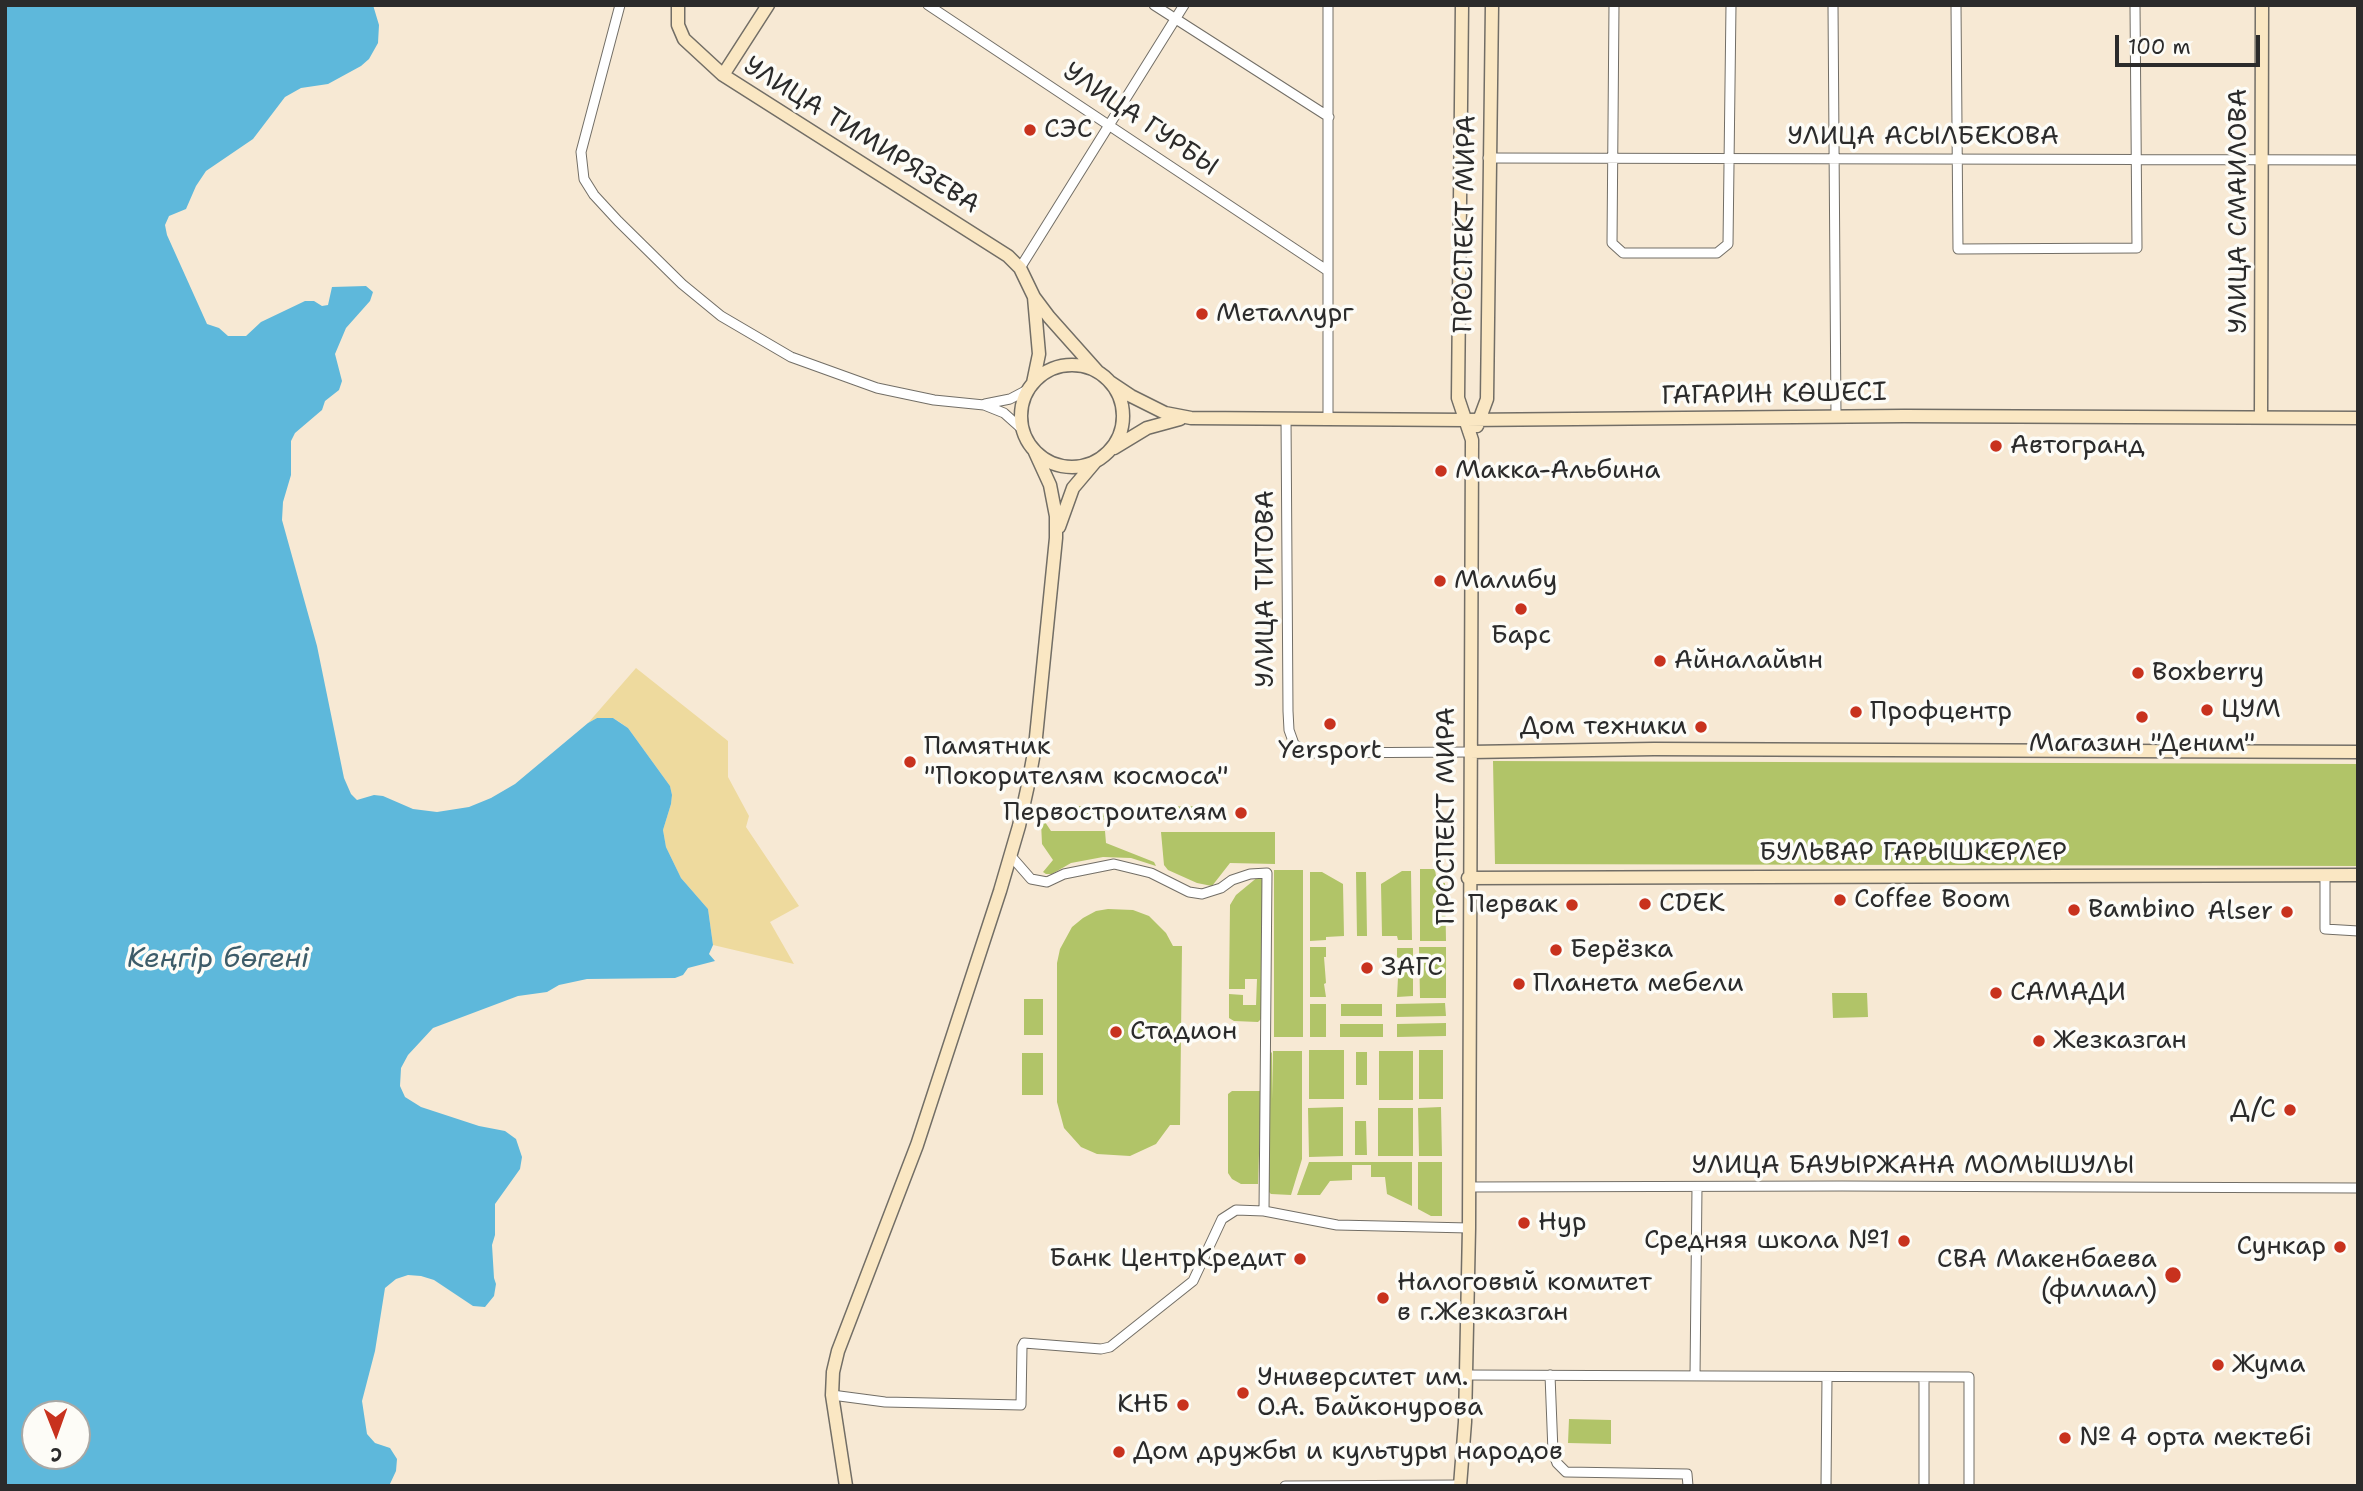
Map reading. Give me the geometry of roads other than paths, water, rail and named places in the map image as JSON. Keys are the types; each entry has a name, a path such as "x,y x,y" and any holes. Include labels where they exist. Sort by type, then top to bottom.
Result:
{"street":[{"path":"620,5 581,152 584,179 594,195 682,284 721,316 791,357 877,387 934,400 984,405 1004,413 1023,430 1034,450 1050,485 1056,516 1035,747 1021,816 916,1145 838,1351 833,1372 832,1395 846,1486"},
{"name":"УЛИЦА ТИМИРЯЗЕВА","path":"678,5 678,25 684,38 723,75 1008,256 1020,268 1034,296"},
{"path":"723,75 768,5"},
{"name":"УЛИЦА ГУРБЫ","path":"929,5 1328,271"},
{"path":"1154,5 1329,117"},
{"path":"1020,268 1184,5"},
{"path":"1328,5 1328,419"},
{"name":"ПРОСПЕКТ МИРА","path":"1462,5 1458,398 1472,440"},
{"name":"ПРОСПЕКТ МИРА","path":"1460,1485 1466,1375 1469,1228 1468,878 1472,440 1487,399 1492,5"},
{"path":"1614,5 1612,243 1623,253 1717,253 1728,244 1731,5"},
{"path":"1833,5 1836,417"},
{"path":"1956,5 1958,249 2137,248 2135,5"},
{"name":"УЛИЦА СМАИЛОВА","path":"2261,417 2262,5"},
{"name":"УЛИЦА АСЫЛБЕКОВА","path":"1488,158 2358,160"},
{"path":"1023,430 1022,407 1031,386 1039,354 1034,296"},
{"path":"1034,296 1065,337 1098,372 1131,396 1165,413 1191,418"},
{"path":"984,405 1010,399 1045,373 1062,366 1080,366 1098,372"},
{"path":"1110,450 1121,433 1123,412 1117,391 1111,382"},
{"path":"1056,538 1073,488 1095,462 1147,428 1191,418"},
{"name":"ГАГАРИН КӨШЕСІ","path":"1191,418 2358,418"},
{"name":"УЛИЦА ТИТОВА","path":"1286,418 1287,711 1291,737 1299,750 1307,753 1470,751"},
{"path":"1034,450 1052,463 1063,466 1074,467 1095,462"},
{"path":"1470,751 2069,749 2358,752"},
{"path":"1010,855 1031,880 1047,882 1064,874 1114,864 1152,873 1189,892 1202,894 1241,877 1267,873 1264,1211"},
{"path":"2325,875 2325,929 2358,932"},
{"name":"БУЛЬВАР ГАРЫШКЕРЛЕР","path":"1468,878 2358,875"},
{"name":"УЛИЦА БАУЫРЖАНА МОМЫШУЛЫ","path":"1469,1187 1842,1185 2358,1188"},
{"path":"1695,1376 1697,1187"},
{"path":"832,1395 885,1402 1021,1405 1024,1343 1105,1349 1110,1347 1193,1281 1222,1219 1236,1210 1264,1211 1337,1225 1469,1228"},
{"path":"1466,1375 1969,1377 1969,1486"},
{"path":"1550,1375 1553,1452 1557,1463 1566,1472 1687,1474 1688,1486"},
{"path":"1826,1486 1827,1377"},
{"path":"1924,1377 1924,1486"},
{"path":"1285,1486 1460,1485"}],"water":[{"name":"Кеңгір бөгені","path":"5,5 373,5 379,25 378,43 369,59 328,84 301,88 285,97 253,139 206,171 186,209 169,216 165,225 207,324 219,328 228,336 246,336 261,322 305,301 328,305 332,287 366,286 373,292 370,301 346,328 335,354 342,381 339,390 325,401 322,410 295,433 291,441 291,475 283,502 282,520 317,646 344,778 351,794 357,800 374,795 383,796 413,809 437,812 469,807 515,784 588,723 597,718 613,718 628,728 670,786 671,804 663,830 666,847 681,878 708,909 713,945 709,954 715,961 688,968 683,975 675,978 587,979 559,985 547,992 518,996 433,1028 408,1055 401,1068 400,1086 405,1097 421,1107 479,1126 505,1131 516,1139 522,1157 520,1169 495,1204 495,1235 492,1245 496,1284 494,1296 485,1307 473,1306 434,1280 421,1276 408,1275 396,1279 385,1288 375,1351 362,1401 367,1434 375,1443 390,1448 397,1459 396,1471 389,1486 5,1486"}],"place":[{"name":"СЭС","path":"1030,130"},
{"name":"Металлург","path":"1202,314"},
{"name":"Автогранд","path":"1996,446"},
{"name":"Макка-Альбина","path":"1441,471"},
{"name":"Малибу","path":"1440,581"},
{"name":"Барс","path":"1521,609"},
{"name":"Айналайын","path":"1660,661"},
{"name":"Boxberry","path":"2138,673"},
{"name":"ЦУМ","path":"2207,710"},
{"name":"Профцентр","path":"1856,712"},
{"name":"Магазин \"Деним\"","path":"2142,717"},
{"name":"Yersport","path":"1330,724"},
{"name":"Дом техники","path":"1701,727"},
{"name":"Памятник \"Покорителям космоса\"","path":"910,762"},
{"name":"Первостроителям","path":"1241,813"},
{"name":"Coffee Boom","path":"1840,900"},
{"name":"CDEK","path":"1645,904"},
{"name":"Первак","path":"1572,905"},
{"name":"Bambino","path":"2074,910"},
{"name":"Alser","path":"2287,912"},
{"name":"Берёзка","path":"1556,950"},
{"name":"ЗАГС","path":"1367,968"},
{"name":"Планета мебели","path":"1519,984"},
{"name":"САМАДИ","path":"1996,993"},
{"name":"Стадион","path":"1116,1032"},
{"name":"Жезказган","path":"2039,1041"},
{"name":"Д/С","path":"2290,1110"},
{"name":"Нур","path":"1524,1223"},
{"name":"Средняя школа №1","path":"1904,1241"},
{"name":"Сункар","path":"2340,1247"},
{"name":"Банк ЦентрКредит","path":"1300,1259"},
{"name":"СВА Макенбаева (филиал)","path":"2173,1275"},
{"name":"Налоговый комитет в г.Жезказган","path":"1383,1298"},
{"name":"Жума","path":"2218,1365"},
{"name":"Университет им. О.А. Байконурова","path":"1243,1393"},
{"name":"КНБ","path":"1183,1405"},
{"name":"№ 4 орта мектебі","path":"2065,1438"},
{"name":"Дом дружбы и культуры народов","path":"1119,1452"}]}
